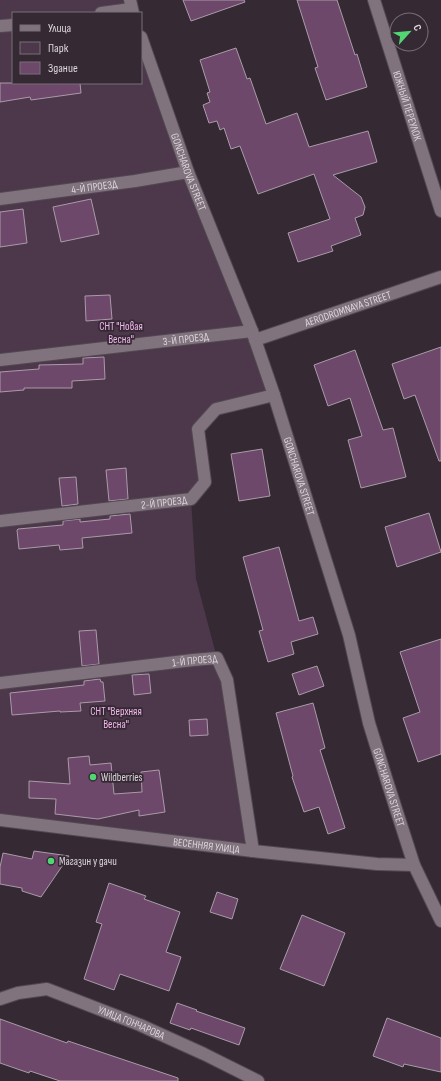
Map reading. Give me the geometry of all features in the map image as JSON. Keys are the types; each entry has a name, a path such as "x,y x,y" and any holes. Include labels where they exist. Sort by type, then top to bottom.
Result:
{"street":[{"name":"ЮЖНЫЙ ПЕРЕУЛОК","path":"374,0 441,211"},
{"path":"106,12 131,7"},
{"path":"0,26 12,25"},
{"name":"GONCHAROVA STREET","path":"142,40 188,172 253,335 274,395 349,635 369,723 414,865 441,921"},
{"name":"4-Й ПРОЕЗД","path":"0,199 135,181 188,172"},
{"name":"AERODROMNAYA STREET","path":"253,335 441,277"},
{"name":"3-Й ПРОЕЗД","path":"0,360 253,335"},
{"name":"2-Й ПРОЕЗД","path":"0,521 191,499 205,482 198,429 216,410 274,395"},
{"name":"1-Й ПРОЕЗД","path":"0,683 217,658 228,680 253,851"},
{"name":"ВЕСЕННЯЯ УЛИЦА","path":"0,820 253,851 377,864 414,865"},
{"name":"УЛИЦА ГОНЧАРОВА","path":"0,998 18,993 47,989 140,1024 258,1081"}],"green space":[{"name":"СНТ \"Новая Весна\"","path":"0,0 130,0 133,12 12,12 12,84 142,84 142,40 274,395 216,409 199,429 205,482 191,499 196,579 217,658 253,851 0,820"}],"building":[{"path":"183,0 244,0 245,2 191,21"},
{"path":"297,0 337,0 355,55 357,54 367,87 326,100 315,68 318,67"},
{"path":"236,48 247,79 250,78 266,124 297,113 309,147 368,131 377,162 333,175 361,197 365,207 363,215 355,218 361,235 331,246 333,251 298,262 288,233 330,219 314,174 258,194 240,146 231,149 224,128 220,130 217,121 209,123 203,105 210,102 207,93 210,92 200,60"},
{"path":"0,83 80,84 81,93 31,100 30,97 0,102"},
{"path":"91,199 99,234 61,242 53,207"},
{"path":"23,209 27,243 0,247 0,212"},
{"path":"110,295 112,319 86,321 85,296"},
{"path":"441,347 441,461 439,461 415,395 404,399 392,364"},
{"path":"355,350 383,430 393,428 406,477 361,488 348,440 362,436 350,398 328,406 314,365"},
{"path":"104,357 105,379 72,381 72,388 24,388 24,390 0,392 0,372 39,369 39,365 83,364 83,358"},
{"path":"262,449 270,496 239,501 231,454"},
{"path":"126,468 128,499 109,501 106,470"},
{"path":"76,477 78,504 62,506 59,478"},
{"path":"429,513 441,552 397,567 385,527"},
{"path":"130,514 132,533 82,538 83,548 60,550 59,545 19,549 18,529 63,525 63,521 80,519 80,522 110,519 110,516"},
{"path":"279,547 299,621 313,617 318,634 291,642 294,654 268,662 259,631 263,630 243,557"},
{"path":"96,630 99,664 82,666 79,631"},
{"path":"441,639 441,754 418,762 403,718 420,712 400,652"},
{"path":"317,666 324,686 299,695 292,674"},
{"path":"149,674 151,693 134,695 132,675"},
{"path":"100,679 101,682 103,682 105,701 80,703 81,711 60,711 12,715 10,693 84,685 84,681"},
{"path":"313,703 325,748 320,750 345,828 328,834 319,807 304,812 292,777 293,776 276,713"},
{"path":"207,719 208,735 190,736 189,720"},
{"name":"Wildberries","path":"89,756 90,765 111,763 114,794 142,792 141,772 159,770 165,812 139,816 139,810 98,819 55,814 56,799 29,798 29,781 70,784 68,758"},
{"path":"34,851 69,856 41,897 22,891 22,888 0,884 0,867 3,853 32,859"},
{"path":"109,883 146,896 144,899 180,912 166,952 181,957 169,991 120,974 114,990 84,979 102,924 96,922"},
{"path":"217,892 238,899 232,919 210,912"},
{"path":"302,915 345,933 324,986 280,969"},
{"path":"177,1003 245,1028 239,1045 191,1028 190,1030 170,1023"},
{"path":"387,1018 441,1038 441,1072 404,1064 403,1067 373,1056"},
{"path":"0,1019 67,1043 68,1041 178,1078 178,1081 60,1081 30,1071 29,1073 0,1063"}],"place":[{"name":"Wildberries","path":"93,777"},
{"name":"Магазин у дачи","path":"51,861"}],"park label":[{"name":"СНТ \"Верхняя Весна\"","path":"116,717"}]}
